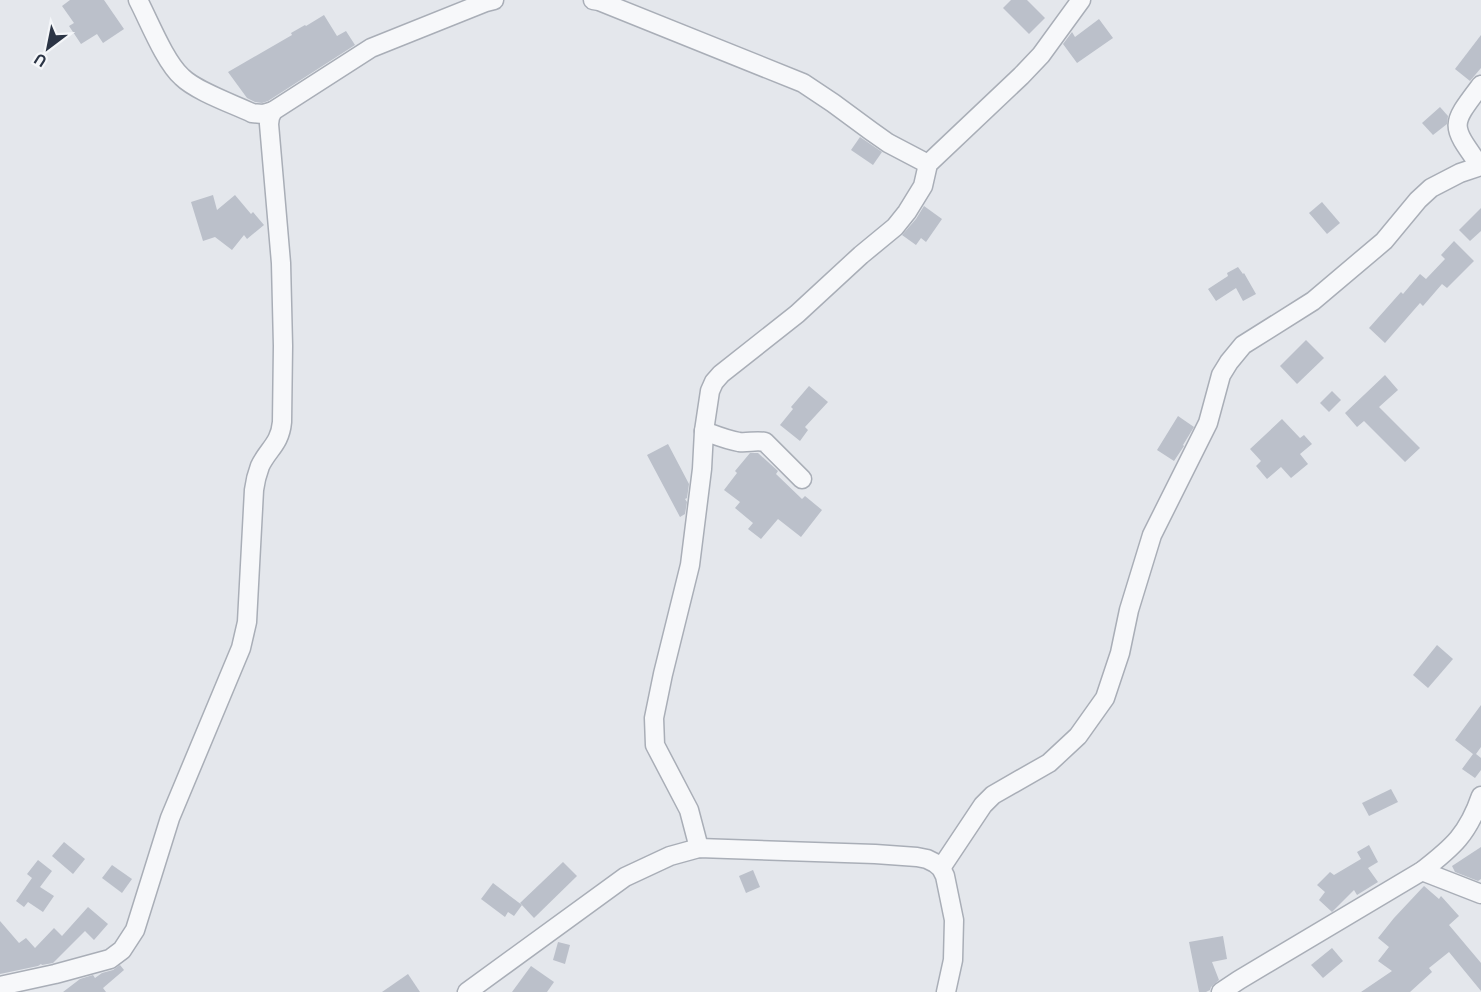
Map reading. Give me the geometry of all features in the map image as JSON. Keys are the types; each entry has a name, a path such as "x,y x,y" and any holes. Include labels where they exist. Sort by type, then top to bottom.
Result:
{"street":[{"path":"138,0 170,61 181,77 195,87 252,113 263,114 273,111 371,48 494,0"},
{"path":"593,0 803,83 888,143 928,164"},
{"path":"699,848 689,810 655,745 654,718 690,565 710,391 721,374 797,314 895,227 923,186 928,164 1041,55 1081,0"},
{"path":"941,868 993,795 1049,764 1077,736 1105,698 1120,653 1129,610 1152,535 1208,423 1221,375 1229,362 1243,345 1312,301 1384,241 1431,188 1460,173 1480,166 1463,143 1456,123 1461,111 1481,85"},
{"path":"0,987 111,959 122,950 135,930 171,818 241,648 247,622 255,484 261,464 278,440 282,422 281,263 270,124 273,111"},
{"path":"704,431 741,442 765,442 802,479"},
{"path":"1221,992 1422,871 1448,851 1461,836 1474,816 1481,796"},
{"path":"467,992 625,877 670,856 699,848 875,854 927,859 941,868 945,876 954,920 953,960 946,992"},
{"path":"1422,871 1481,894"}],"building":[{"path":"70,0 104,0 124,29 103,43 97,34 81,44 69,26 74,23 62,6"},
{"path":"1011,0 1027,0 1045,18 1029,34 1003,8"},
{"path":"324,15 337,36 346,31 355,45 268,101 255,102 247,98 228,72"},
{"path":"1099,19 1113,38 1077,63 1063,44 1072,32 1075,37"},
{"path":"1481,35 1481,68 1470,81 1455,69"},
{"path":"1440,107 1448,116 1447,124 1433,135 1422,123"},
{"path":"860,137 882,152 873,165 851,150"},
{"path":"213,195 217,210 235,195 264,225 247,239 244,235 232,250 215,237 203,241 191,202"},
{"path":"1322,202 1340,223 1327,234 1309,213"},
{"path":"924,206 942,219 926,242 921,238 916,245 902,235"},
{"path":"1481,208 1481,231 1470,241 1459,230"},
{"path":"1454,241 1474,261 1447,288 1442,284 1423,306 1420,303 1385,343 1369,328 1420,274 1426,279 1445,259 1441,255"},
{"path":"1238,267 1256,294 1243,301 1236,288 1216,301 1208,289"},
{"path":"1306,340 1324,358 1297,384 1280,366"},
{"path":"1385,375 1398,390 1379,407 1420,448 1405,462 1364,421 1357,427 1345,413"},
{"path":"809,386 828,402 805,427 808,430 800,441 780,425 793,409 791,407"},
{"path":"1332,391 1341,400 1329,412 1320,403"},
{"path":"1178,416 1194,427 1174,461 1157,450"},
{"path":"1282,419 1300,438 1304,435 1312,444 1300,454 1308,464 1291,478 1281,467 1267,479 1256,466 1261,461 1250,449"},
{"path":"668,444 689,484 685,499 687,502 685,514 680,517 647,455"},
{"path":"750,453 758,453 778,471 776,474 802,499 805,496 822,510 801,537 778,519 761,539 748,529 753,523 735,508 740,502 724,490 737,473 735,471"},
{"path":"1437,645 1453,659 1428,688 1413,675"},
{"path":"1481,705 1481,747 1476,754 1481,758 1481,770 1475,778 1462,769 1473,754 1455,740"},
{"path":"1391,789 1398,802 1369,816 1362,803"},
{"path":"64,842 85,859 73,874 52,856"},
{"path":"1369,845 1378,862 1368,868 1378,882 1357,895 1354,890 1332,912 1319,900 1325,892 1317,885 1330,872 1334,875 1361,859 1357,852"},
{"path":"1481,847 1481,879 1478,881 1455,872 1452,866"},
{"path":"38,860 52,871 40,887 54,896 43,912 28,902 24,907 16,901 32,878 27,874"},
{"path":"563,862 577,876 534,918 520,903"},
{"path":"112,865 132,879 122,893 102,878"},
{"path":"753,870 760,887 746,893 739,876"},
{"path":"493,883 522,905 514,916 508,912 505,917 481,899"},
{"path":"1424,886 1439,899 1441,896 1459,916 1449,925 1481,963 1481,991 1449,952 1429,968 1432,972 1410,992 1361,992 1392,971 1378,961 1389,947 1378,938"},
{"path":"88,907 108,924 94,940 85,931 53,963 0,974 0,921 19,943 26,938 35,948 54,928 62,936"},
{"path":"1223,936 1227,959 1212,962 1219,980 1210,990 1199,992 1189,942"},
{"path":"558,942 570,945 565,964 553,960"},
{"path":"1332,948 1343,961 1323,978 1311,965"},
{"path":"120,965 124,970 103,988 106,992 63,992 80,979 93,975 95,978"},
{"path":"531,966 554,982 547,992 512,992"},
{"path":"408,974 420,992 382,992"}]}
